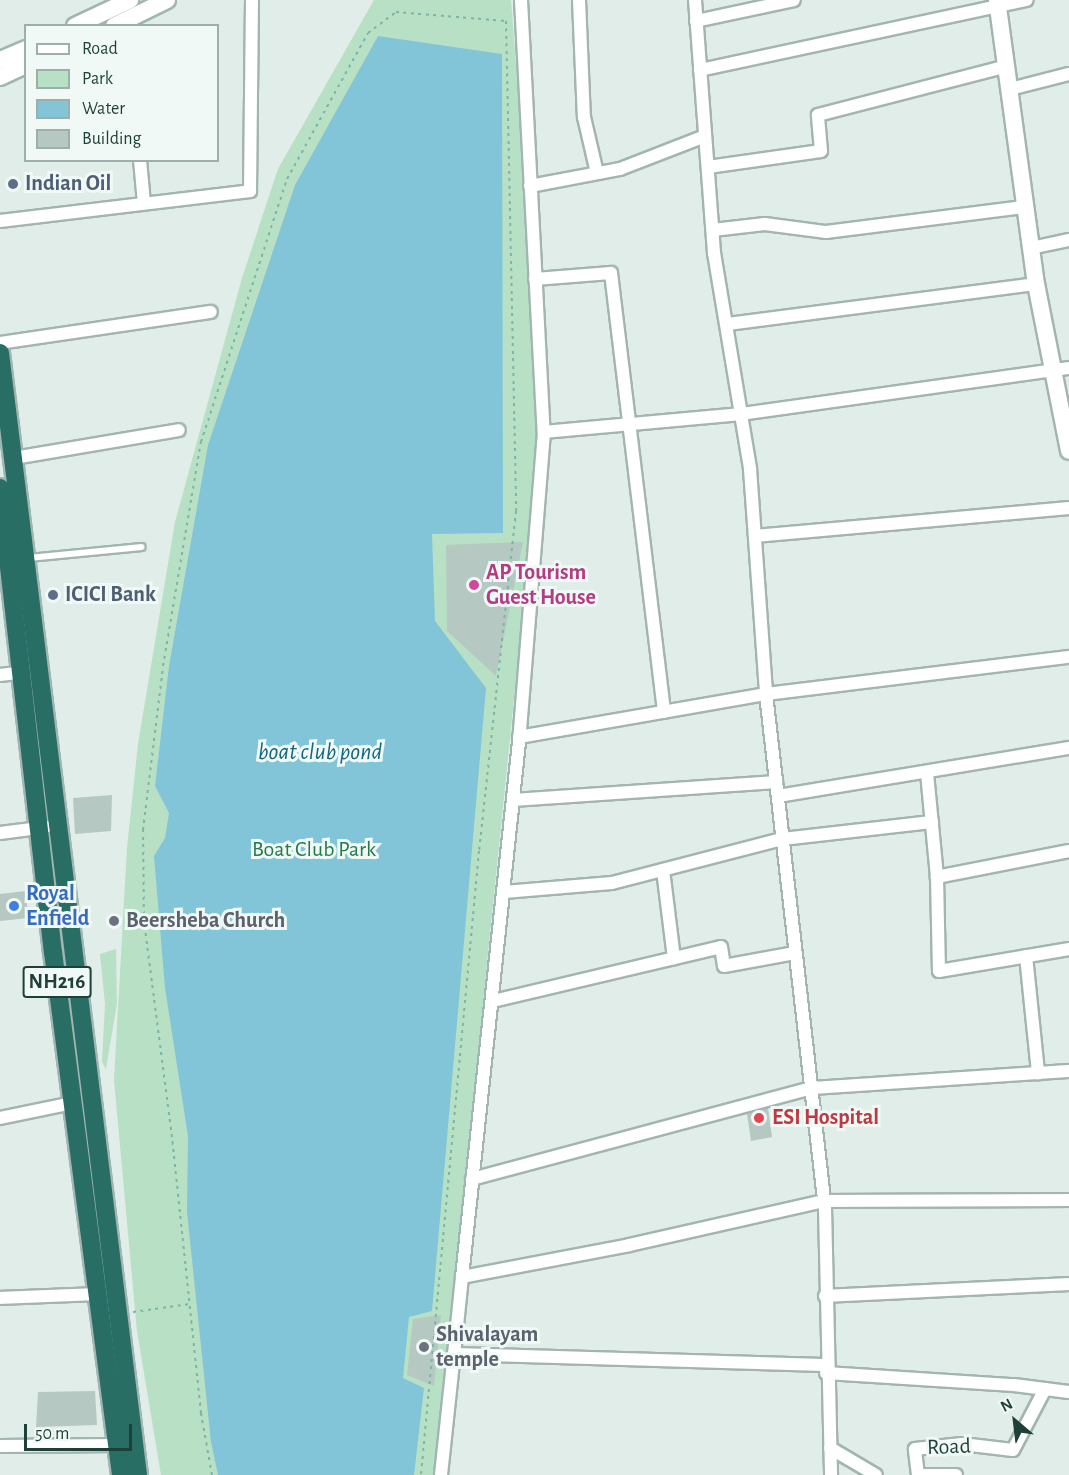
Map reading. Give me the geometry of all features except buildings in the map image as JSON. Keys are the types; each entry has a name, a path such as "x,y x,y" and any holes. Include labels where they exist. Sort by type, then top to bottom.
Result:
{"highway":[{"name":"NH216","path":"0,353 28,559 138,1475"},
{"name":"NH216","path":"0,488 23,672 38,827 121,1475"}],"street":[{"path":"84,24 123,15 167,0"},
{"path":"0,221 250,191 252,0"},
{"path":"441,1475 504,892 544,432 520,0"},
{"path":"579,0 584,117 597,173"},
{"path":"695,0 713,230 741,414 755,536 766,694 824,1201 826,1369 831,1475"},
{"path":"696,21 794,0"},
{"path":"700,70 998,3 1027,0"},
{"path":"998,3 1036,284 1062,369 1069,452"},
{"path":"0,60 24,50"},
{"path":"0,77 24,66"},
{"path":"708,167 821,151 818,115 1006,66"},
{"path":"1010,89 1069,74"},
{"path":"531,186 620,169 705,136"},
{"path":"140,162 144,203"},
{"path":"713,230 765,224 826,232 1026,207"},
{"path":"1031,248 1069,240"},
{"path":"535,279 611,273 664,712"},
{"path":"728,324 1036,284"},
{"path":"0,343 211,312"},
{"path":"544,432 629,422 741,414 1062,369"},
{"path":"14,458 179,430"},
{"path":"755,536 1069,508"},
{"path":"519,737 766,694 1069,657"},
{"path":"0,675 23,672"},
{"path":"778,796 1069,748"},
{"path":"927,773 937,877 939,970 1069,949"},
{"path":"513,800 776,782"},
{"path":"504,892 612,883 782,839 932,822"},
{"path":"0,833 60,826"},
{"path":"937,877 1069,851"},
{"path":"663,870 674,958"},
{"path":"493,1001 721,947 724,966 795,953"},
{"path":"1026,956 1038,1073"},
{"path":"472,1179 811,1088 1069,1071"},
{"path":"0,1118 73,1103"},
{"path":"462,1277 629,1245 824,1201 1069,1200"},
{"path":"825,1296 1069,1284"},
{"path":"0,1298 98,1294"},
{"path":"454,1354 826,1369 1069,1392"},
{"name":"Road","path":"918,1475 915,1449 962,1444 1013,1450 1045,1389"},
{"path":"0,1446 117,1445"},
{"path":"830,1448 876,1475"},
{"name":"Road","path":"925,1475 956,1475"}],"lane":[{"path":"28,559 141,547"}],"path":[{"path":"212,1475 201,1413 144,922 143,830 163,666 201,442 287,178 368,33 396,12 506,21 516,511 479,851 421,1475"},
{"path":"129,1312 189,1304"}],"green space":[{"name":"boat club pond","path":"374,0 511,0 543,413 435,1475 161,1475 137,1331 114,1080 127,848 138,744 175,522 242,278 278,169"},
{"path":"116,949 117,1003 106,1069 102,1062 105,1004 100,954"}],"water":[{"name":"boat club pond","path":"378,36 502,54 503,533 432,534 435,621 486,688 432,1311 409,1317 403,1378 424,1388 414,1475 218,1475 211,1442 187,1212 188,1136 165,988 154,856 165,838 169,813 155,786 169,666 208,445 295,185"}],"place":[{"name":"Indian Oil","path":"13,184"},
{"name":"AP Tourism Guest House","path":"474,585"},
{"name":"ICICI Bank","path":"53,595"},
{"name":"Royal Enfield","path":"14,906"},
{"name":"Beersheba Church","path":"114,921"},
{"name":"ESI Hospital","path":"759,1118"},
{"name":"Shivalayam temple","path":"424,1347"}],"park label":[{"name":"Boat Club Park","path":"314,850"}]}
